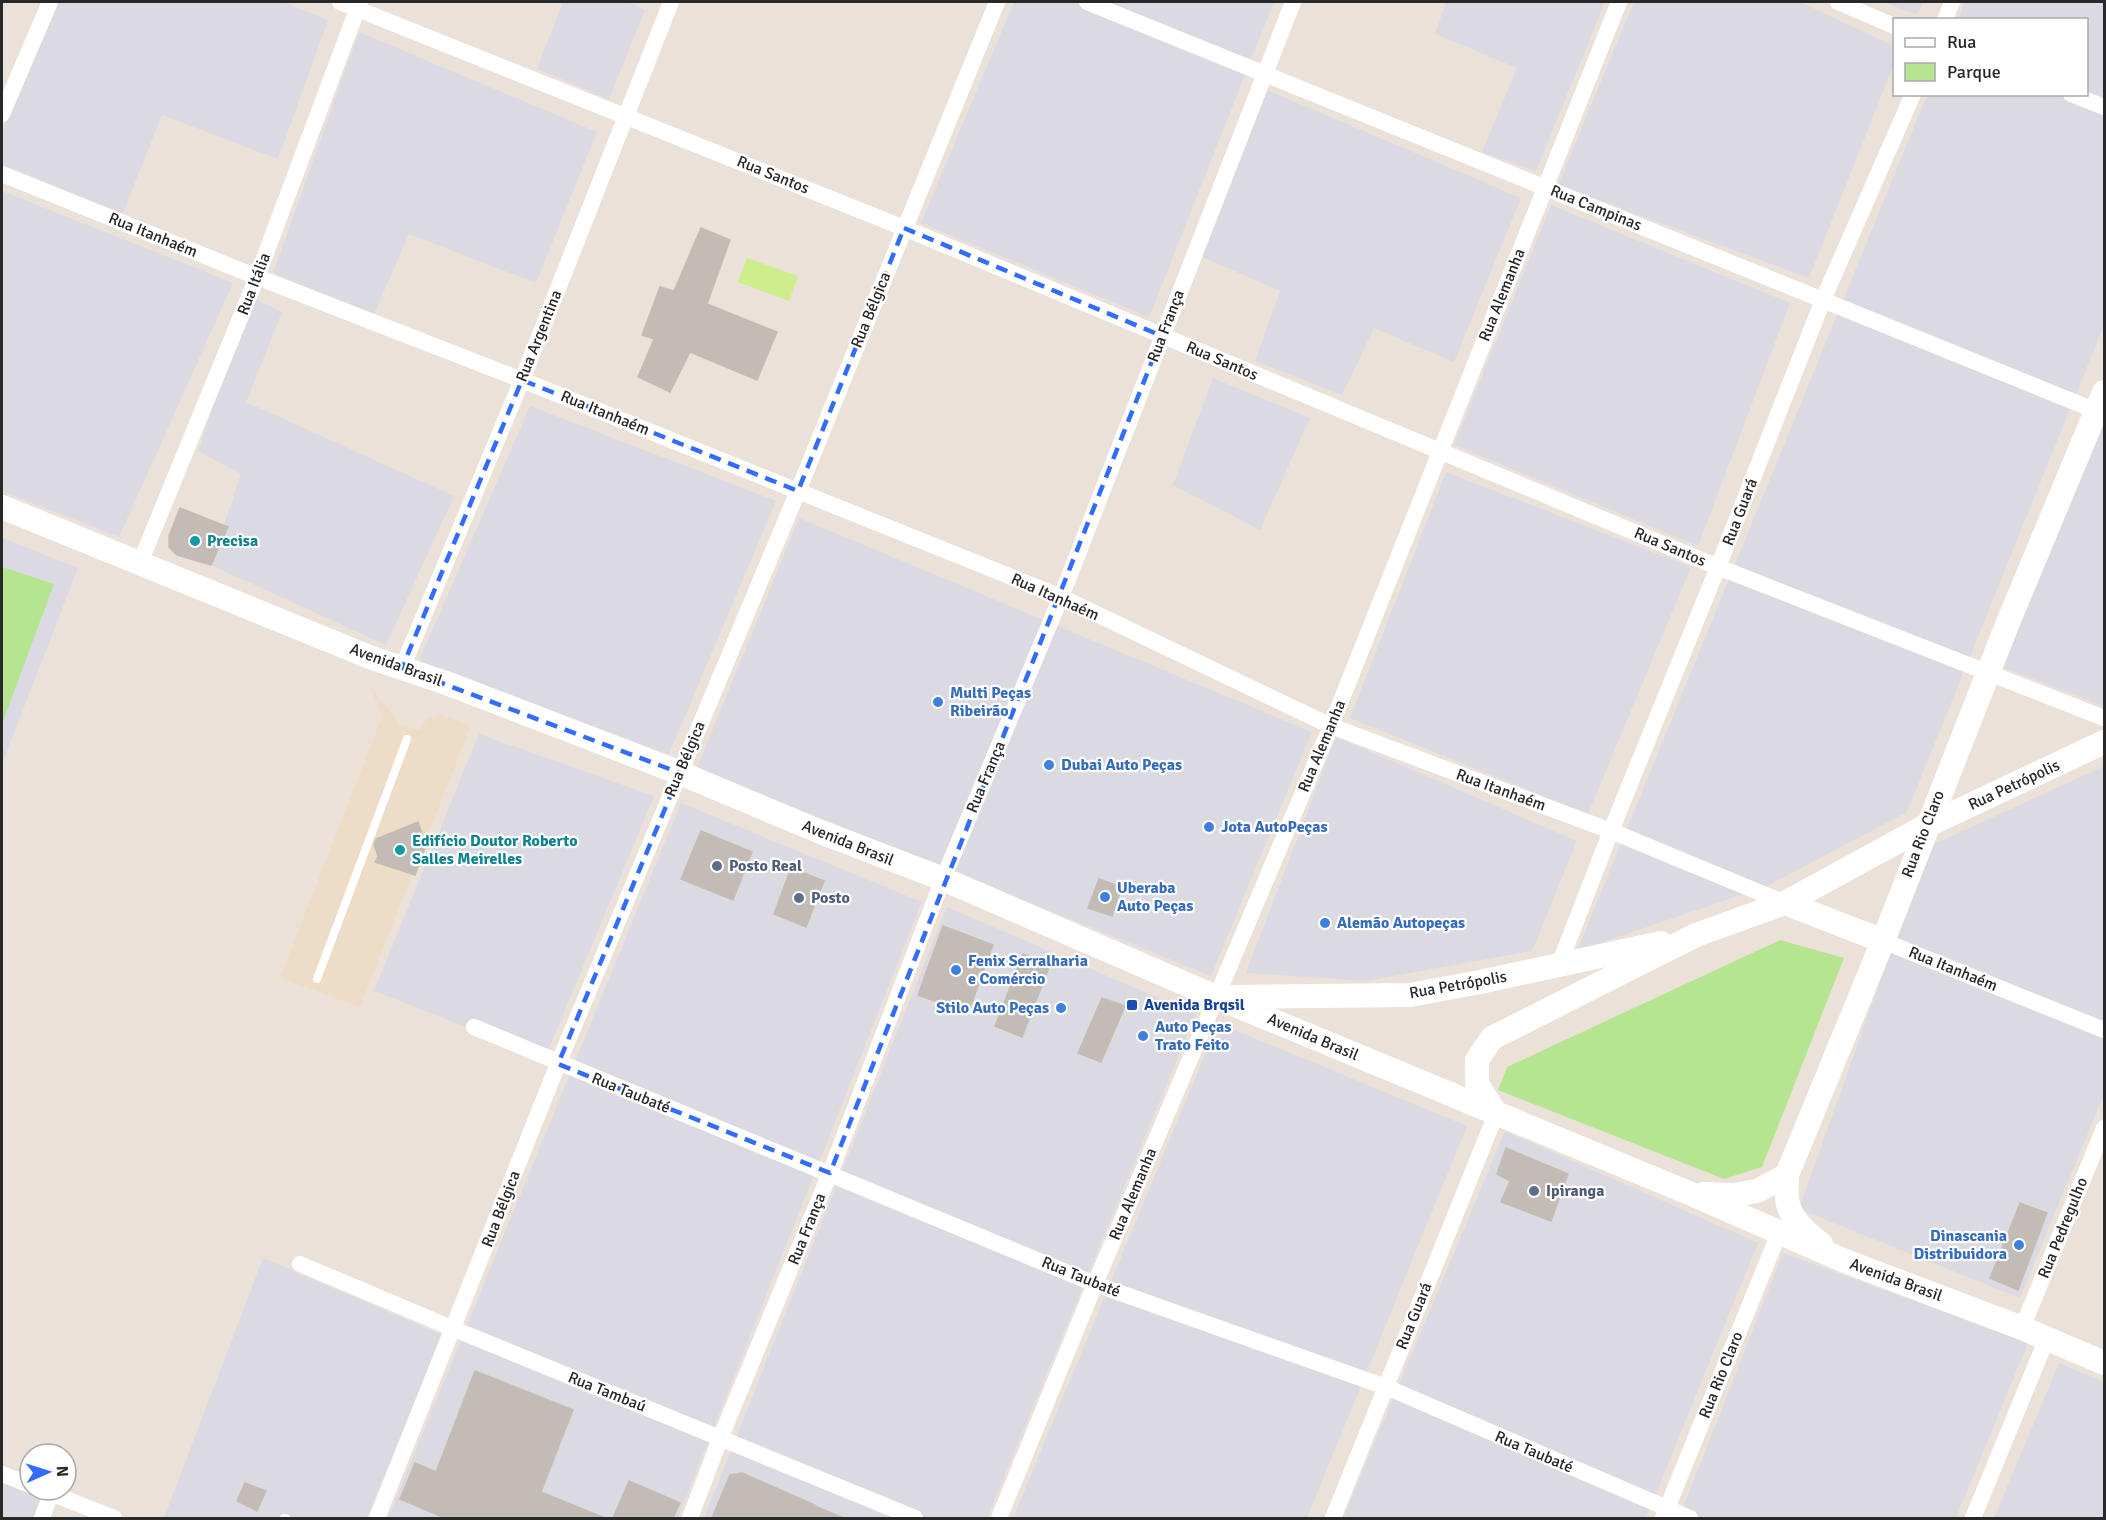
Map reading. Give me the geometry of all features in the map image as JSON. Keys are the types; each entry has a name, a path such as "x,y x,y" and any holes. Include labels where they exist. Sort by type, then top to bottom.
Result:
{"main road":[{"name":"Rua Rio Claro","path":"1845,1262 1807,1233 1797,1221 1788,1205 1787,1175 1987,673 2102,406"},
{"name":"Avenida Brasil","path":"2,507 372,658 449,684 680,773 818,831 943,879 1216,997 1689,1193 1845,1262 2022,1328 2104,1363"},
{"name":"Rua Petrópolis","path":"1496,1114 1477,1084 1477,1060 1492,1038 1696,935 1785,903 1926,826 2104,742"},
{"name":"Rua Itanhaém","path":"1785,903 1882,941"},
{"name":"Rua Petrópolis","path":"1216,997 1410,995 1696,935"},
{"name":"Avenida Brasil","path":"1689,1193 1734,1195 1757,1191 1787,1175"}],"street":[{"path":"2,114 50,2"},
{"name":"Rua Santos","path":"340,2 358,5 904,228 1718,567 2104,718"},
{"name":"Rua Argentina","path":"402,668 522,380 671,2"},
{"name":"Rua Bélgica","path":"377,1518 558,1064 798,491 998,2"},
{"name":"Rua Campinas","path":"1087,2 1823,300 2102,406"},
{"name":"Rua França","path":"690,1518 720,1438 830,1173 943,879 1060,597 1293,2"},
{"name":"Rua Alemanha","path":"999,1518 1095,1284 1331,726 1619,2"},
{"path":"1838,2 1893,26"},
{"path":"1946,18 1952,2"},
{"name":"Rua Itália","path":"140,563 257,277 358,5"},
{"name":"Rua Guará","path":"1560,965 1611,831 1823,300 1912,96"},
{"path":"2076,96 2104,107"},
{"name":"Rua Itanhaém","path":"2,174 1060,597 1331,726 1611,831 1785,903"},
{"name":"Rua Itanhaém","path":"1882,941 2104,1030"},
{"name":"Rua Taubaté","path":"474,1027 558,1064 830,1173 1095,1284 1386,1387 1665,1514 1690,1518"},
{"name":"Rua Guará","path":"1334,1518 1496,1114"},
{"name":"Rua Pedregulho","path":"2022,1328 2104,1128"},
{"name":"Rua Rio Claro","path":"1665,1514 1779,1233"},
{"name":"Rua Tambaú","path":"300,1264 915,1518"},
{"path":"1973,1518 2047,1338"},
{"path":"2,1474 18,1480"},
{"path":"42,1518 45,1502"},
{"path":"73,1502 114,1518"}],"lane":[{"path":"317,979 407,739"}],"highlighted area":[{"path":"904,228 1162,336 830,1173 558,1064 680,773 402,668 522,380 798,491"}],"shaded area":[{"path":"57,2 283,2 328,20 278,159 162,115 123,213 2,165 2,132"},
{"path":"563,2 628,2 645,10 609,99 537,69"},
{"path":"1014,2 1274,2 1149,317 921,223"},
{"path":"1446,2 1605,2 1536,171 1482,152 1517,68 1435,34"},
{"path":"1634,2 1800,2 1893,46 1893,67 1809,278 1558,185"},
{"path":"1884,2 1923,2 1917,15"},
{"path":"1965,2 2104,2 2104,325 1907,812 1767,886 1577,951 1927,96 2088,96 2088,18 1958,18"},
{"path":"359,32 597,132 536,283 409,234 374,314 273,273"},
{"path":"1260,87 1521,198 1454,362 1374,328 1342,395 1255,361 1280,291 1195,254"},
{"path":"2,191 233,283 119,537 2,491"},
{"path":"1551,205 1790,303 1698,546 1454,445"},
{"path":"249,296 282,312 246,402 454,496 386,645 211,565 241,474 198,451"},
{"path":"1213,378 1310,418 1260,530 1173,485"},
{"path":"530,406 776,501 669,754 418,663"},
{"path":"2104,415 2104,706 2002,667"},
{"path":"1446,472 1691,567 1588,814 1350,718"},
{"path":"799,518 1312,732 1211,976 697,768"},
{"path":"2,538 78,568 2,764"},
{"path":"370,686 400,725 420,730 428,718 440,714 471,725 360,1007 280,978 382,717"},
{"path":"479,734 654,796 545,1058 374,991"},
{"path":"1336,737 1577,841 1532,951 1366,981 1246,973"},
{"path":"2104,766 2104,1094 2020,1298 1799,1209 1928,847"},
{"path":"681,803 922,902 678,1518 388,1518"},
{"path":"947,907 1196,1014 987,1518 704,1518"},
{"path":"1218,1023 1467,1126 1307,1518 1013,1518"},
{"path":"1505,1131 1758,1243 1646,1518 1343,1518"},
{"path":"1783,1253 2028,1343 1956,1518 1679,1518"},
{"path":"263,1258 442,1335 367,1518 164,1518"},
{"path":"2059,1363 2104,1382 2104,1518 1994,1518"},
{"path":"2,1480 18,1486 18,1502 41,1502 34,1518 2,1518"}],"green space":[{"path":"747,258 798,276 789,301 738,282"},
{"path":"2,567 54,584 2,724"},
{"path":"1780,940 1844,958 1762,1167 1724,1179 1498,1090 1507,1067"}],"building":[{"path":"701,228 730,240 707,304 777,332 757,380 690,352 670,392 638,377 654,339 642,335 660,287 674,291"},
{"name":"Precisa","path":"180,508 228,527 211,565 177,555 169,547 169,536"},
{"name":"Edifício Doutor Roberto Salles Meirelles","path":"418,822 426,845 415,875 375,862 378,856 374,845 376,839"},
{"name":"Posto Real","path":"701,831 752,852 733,900 681,879"},
{"name":"Posto","path":"791,868 824,881 806,927 774,914"},
{"name":"Uberaba Auto Peças","path":"1099,879 1122,887 1112,916 1088,908"},
{"name":"Fenix Serralharia e Comércio","path":"943,926 993,945 968,1013 918,995"},
{"path":"1023,954 1050,965 1022,1037 995,1026"},
{"path":"1102,998 1125,1006 1101,1062 1078,1053"},
{"name":"Ipiranga","path":"1506,1148 1568,1174 1551,1221 1501,1202 1510,1181 1497,1174"},
{"name":"Dinascania Distribuidora","path":"2020,1203 2047,1213 2018,1290 1990,1278"},
{"path":"475,1371 573,1410 541,1492 605,1518 445,1518 400,1499 415,1463 436,1472"},
{"path":"742,1473 843,1518 712,1518 730,1475"},
{"path":"629,1481 680,1503 673,1518 613,1518"},
{"path":"245,1483 266,1491 257,1511 237,1501"}],"place":[{"name":"Precisa","path":"195,541"},
{"name":"Multi Peças Ribeirão","path":"938,702"},
{"name":"Dubai Auto Peças","path":"1049,765"},
{"name":"Jota AutoPeças","path":"1209,827"},
{"name":"Edifício Doutor Roberto Salles Meirelles","path":"400,850"},
{"name":"Posto Real","path":"717,866"},
{"name":"Uberaba Auto Peças","path":"1105,897"},
{"name":"Posto","path":"799,898"},
{"name":"Alemão Autopeças","path":"1325,923"},
{"name":"Fenix Serralharia e Comércio","path":"956,970"},
{"name":"Avenida Brqsil","path":"1132,1005"},
{"name":"Stilo Auto Peças","path":"1061,1008"},
{"name":"Auto Peças Trato Feito","path":"1143,1036"},
{"name":"Ipiranga","path":"1534,1191"},
{"name":"Dinascania Distribuidora","path":"2019,1245"}]}
